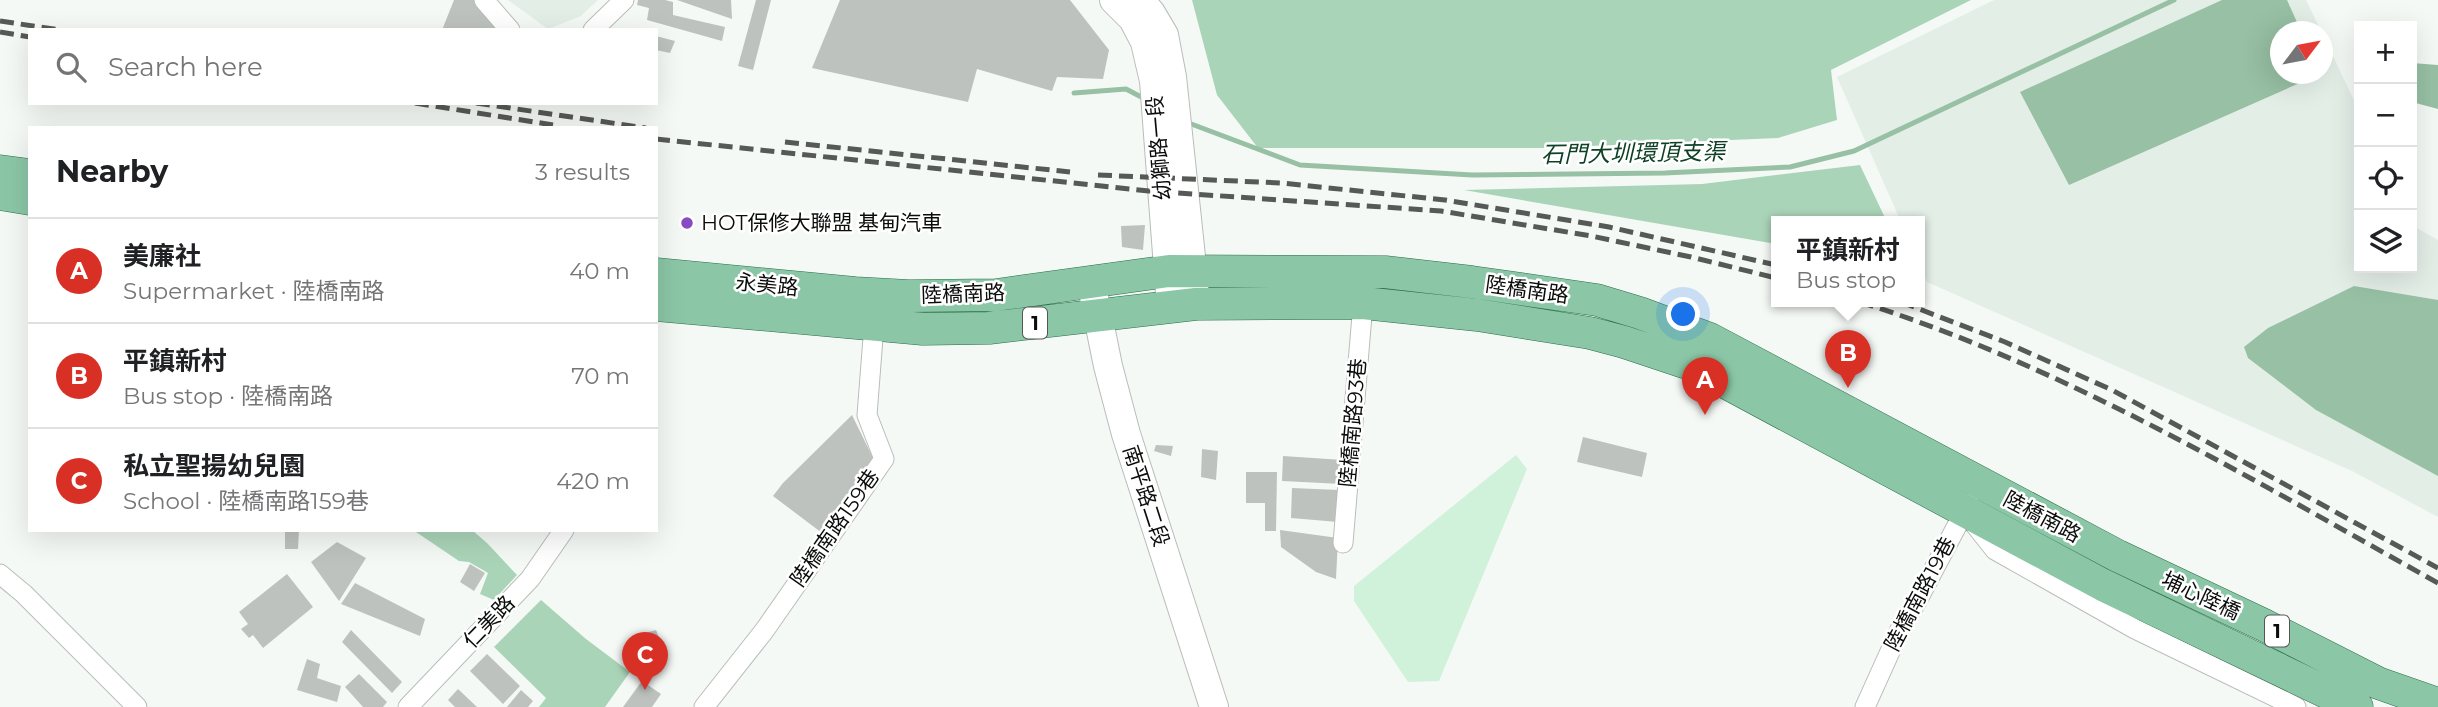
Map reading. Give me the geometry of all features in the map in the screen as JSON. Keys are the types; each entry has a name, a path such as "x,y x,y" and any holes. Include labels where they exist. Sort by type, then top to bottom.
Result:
{"main road":[{"path":"0,171 28,175"},
{"path":"0,194 28,199"},
{"name":"陸橋南路","path":"878,294 996,295 1181,271 1385,272 1597,300 1710,339 2118,556"},
{"name":"永美路","path":"658,274 878,294"},
{"name":"陸橋南路","path":"874,325 923,329 989,328 1184,306 1363,303 1477,314 1590,333 1693,365 2103,585"},
{"name":"永美路","path":"658,305 874,325"},
{"name":"埔心陸橋","path":"2118,556 2378,683 2438,704"},
{"name":"埔心陸橋","path":"2103,585 2357,707"}],"street":[{"path":"484,0 508,28"},
{"path":"595,28 624,0"},
{"name":"幼獅路一段","path":"1114,0 1133,19 1145,42 1154,80 1181,271"},
{"name":"幼獅路一段","path":"1140,0 1152,13 1164,34 1170,66 1184,306"},
{"name":"南平路二段","path":"1091,282 1125,434 1214,707"},
{"name":"陸橋南路93巷","path":"1343,543 1363,303"},
{"name":"陸橋南路159巷","path":"704,707 764,631 884,459 867,415 874,325"},
{"name":"陸橋南路19巷","path":"1866,707 1902,625 1980,484"},
{"name":"陸橋南路","path":"1964,511 1995,550 2135,629 2296,707"},
{"name":"仁美路","path":"408,707 530,579 563,532"},
{"path":"0,574 24,594 137,707"}],"shaded area":[{"path":"508,0 598,0 581,16 547,28"},
{"path":"1192,0 1971,0 1831,70 1837,120 1778,138 1542,148 1258,148 1217,95"},
{"path":"1994,0 2306,0 2316,21 2270,21 2270,84 2333,84 2333,56 2354,100 2354,273 2417,273 2417,228 2438,240 2438,517 2352,471 1927,282 1925,216 1898,216 1837,77"},
{"path":"2222,0 2287,0 2296,21 2270,21 2270,84 2297,84 2069,185 2020,92"},
{"path":"2417,63 2438,65 2438,109 2417,103"},
{"path":"1860,165 1884,216 1771,216 1771,243 1464,190 1702,184"},
{"path":"2354,286 2438,300 2438,476 2316,410 2248,358 2244,347 2268,328"},
{"path":"1516,455 1527,469 1439,681 1408,682 1354,601 1354,586"},
{"path":"416,532 474,532 517,575 494,600 480,594 488,573 469,562 459,561"},
{"path":"541,600 630,672 605,707 539,707 546,698 494,647"}],"building":[{"path":"454,0 476,0 500,28 443,28"},
{"path":"638,0 673,2 673,15 725,27 722,41 647,20 649,8 637,5"},
{"path":"677,0 731,0 732,19"},
{"path":"756,0 771,0 753,70 738,66"},
{"path":"840,0 1070,0 1109,50 1103,79 1057,77 1052,91 977,69 968,102 812,68"},
{"path":"658,37 675,41 670,53 658,50"},
{"path":"1145,225 1143,250 1122,247 1121,226"},
{"path":"852,415 874,460 822,533 773,496"},
{"path":"1583,437 1647,453 1642,477 1577,462"},
{"path":"1156,445 1173,446 1171,456 1154,451"},
{"path":"1202,449 1218,451 1216,480 1201,477"},
{"path":"1283,456 1343,460 1342,484 1282,481"},
{"path":"1246,472 1277,472 1276,531 1265,531 1265,503 1246,503"},
{"path":"1292,488 1339,490 1338,522 1291,518"},
{"path":"1280,530 1338,538 1336,579 1316,572 1281,547"},
{"path":"285,532 299,532 298,549 285,549"},
{"path":"337,542 366,558 339,601 311,562"},
{"path":"470,564 485,573 474,591 460,582"},
{"path":"287,574 313,607 263,648 253,635 249,638 241,629 248,624 239,612"},
{"path":"355,583 425,619 420,636 341,604"},
{"path":"351,630 402,682 392,693 342,642"},
{"path":"656,630 665,653 646,660 638,635"},
{"path":"487,654 520,686 503,704 470,671"},
{"path":"307,659 320,664 317,678 341,686 337,702 297,690"},
{"path":"359,674 387,702 383,707 363,707 345,687"},
{"path":"642,681 661,694 652,707 623,707"},
{"path":"458,689 477,707 455,707 448,700"},
{"path":"521,690 533,701 528,707 507,707"}],"waterway":[{"name":"石門大圳環頂支渠","path":"1186,122 1300,165 1472,175 1665,173 1790,167 1854,151 2174,0"},
{"name":"石門大圳環頂支渠","path":"1074,93 1126,89 1147,100"}],"railway":[{"path":"0,21 47,28"},
{"path":"0,32 28,37"},
{"path":"428,105 553,125"},
{"path":"490,105 632,126"},
{"path":"658,139 1149,191 1441,211 1591,236 1771,277"},
{"path":"785,142 1070,172"},
{"path":"1098,175 1281,183 1445,200 1609,227 1771,264"},
{"path":"1875,307 1936,328 2084,392 2227,466 2438,583"},
{"path":"1914,307 2005,342 2112,390 2438,568"}],"place":[{"name":"HOT保修大聯盟 基甸汽車","path":"687,223"},
{"name":"平鎮新村","path":"1848,388"},
{"name":"美廉社","path":"1705,415"},
{"name":"私立聖揚幼兒園","path":"645,690"}]}
